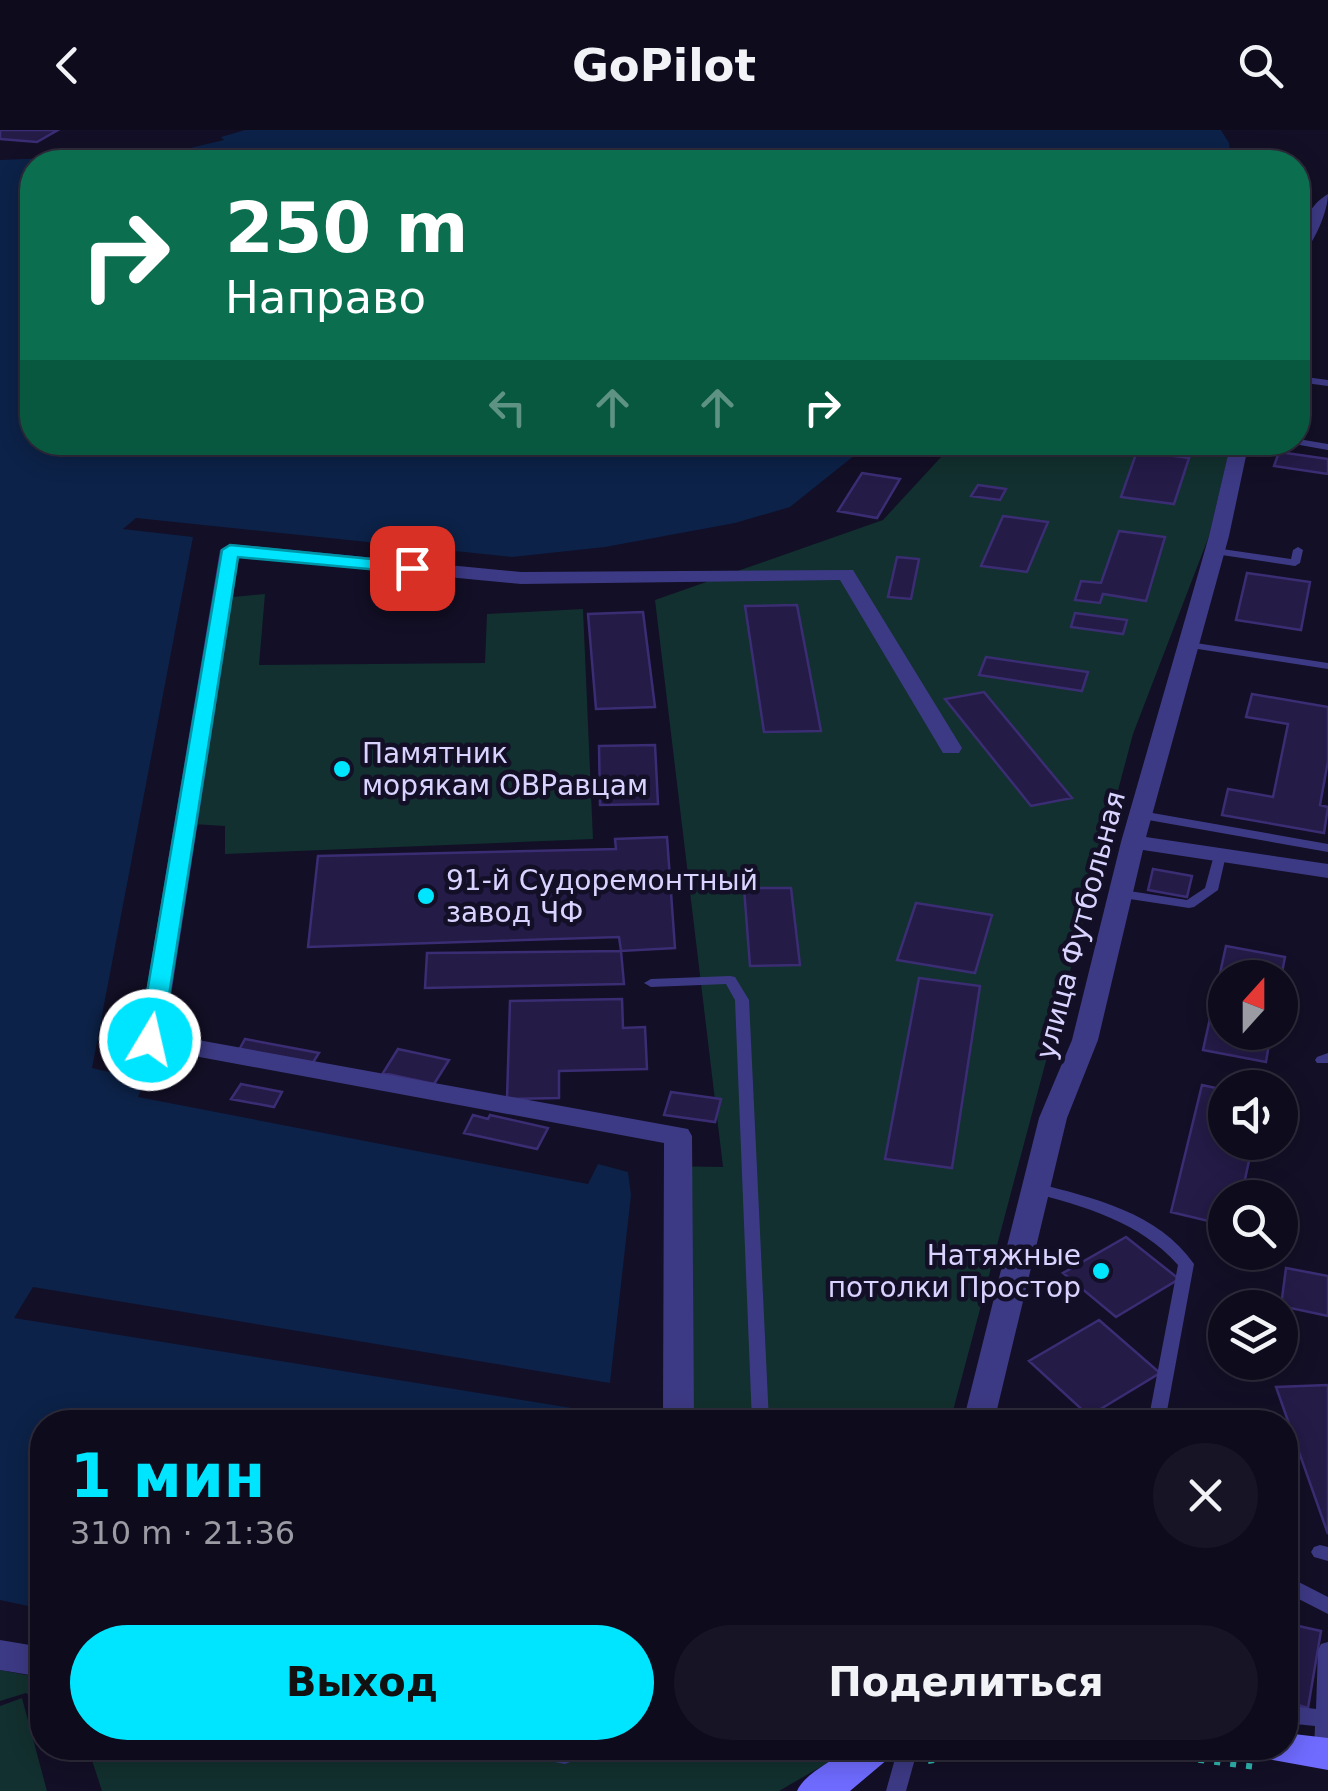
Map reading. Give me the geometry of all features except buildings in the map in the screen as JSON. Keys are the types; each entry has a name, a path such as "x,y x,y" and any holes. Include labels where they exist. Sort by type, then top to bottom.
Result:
{"main road":[{"path":"1298,1751 1326,1742"},
{"path":"815,1791 860,1760"}],"street":[{"path":"1310,230 1328,198"},
{"name":"улица Футбольная","path":"981,1410 1052,1118 1085,1040 1140,815 1215,551 1237,455"},
{"path":"679,1410 678,1136 150,1040 230,550 521,578 846,574 952,748"},
{"path":"1133,842 1328,871"},
{"path":"0,1655 30,1660"}],"lane":[{"path":"1215,551 1295,563 1298,550"},
{"path":"1189,645 1328,666"},
{"path":"1140,815 1328,848"},
{"path":"1123,894 1189,904 1211,890 1220,855"},
{"path":"652,983 730,980 742,1000 761,1410"},
{"path":"1036,1188 1148,1226 1186,1264 1159,1410"},
{"path":"1298,1590 1328,1606"},
{"path":"1326,1742 1328,1650"},
{"path":"1298,1723 1326,1742"},
{"path":"896,1791 905,1760"}],"green space":[{"path":"943,455 1228,455 1209,536 1133,734 953,1410 663,1410 665,1166 723,1167 655,600 883,520"},
{"path":"265,594 259,665 485,663 487,614 583,609 593,839 225,854 225,826 192,824 233,597"},
{"path":"0,1670 30,1676 30,1696 26,1693 0,1701"},
{"path":"22,1698 30,1728 30,1760 39,1760 47,1791 0,1791 0,1706"},
{"path":"92,1760 833,1760 779,1791 102,1791"}],"water":[{"path":"245,130 1221,130 1230,150 186,149 224,140 221,137"},
{"path":"20,159 20,455 855,455 790,507 735,523 605,547 512,557 136,518 123,529 193,537 92,1068 145,1080 138,1097 588,1184 598,1164 628,1172 631,1195 610,1383 33,1287 14,1318 584,1410 30,1410 30,1606 0,1600 0,160"}],"place":[{"name":"Памятник морякам ОВРавцам","path":"342,769"},
{"name":"91-й Судоремонтный завод ЧФ","path":"426,896"},
{"name":"Натяжные потолки Простор","path":"1101,1271"}],"route":[{"path":"150,1040 230,550 412,568"}]}
